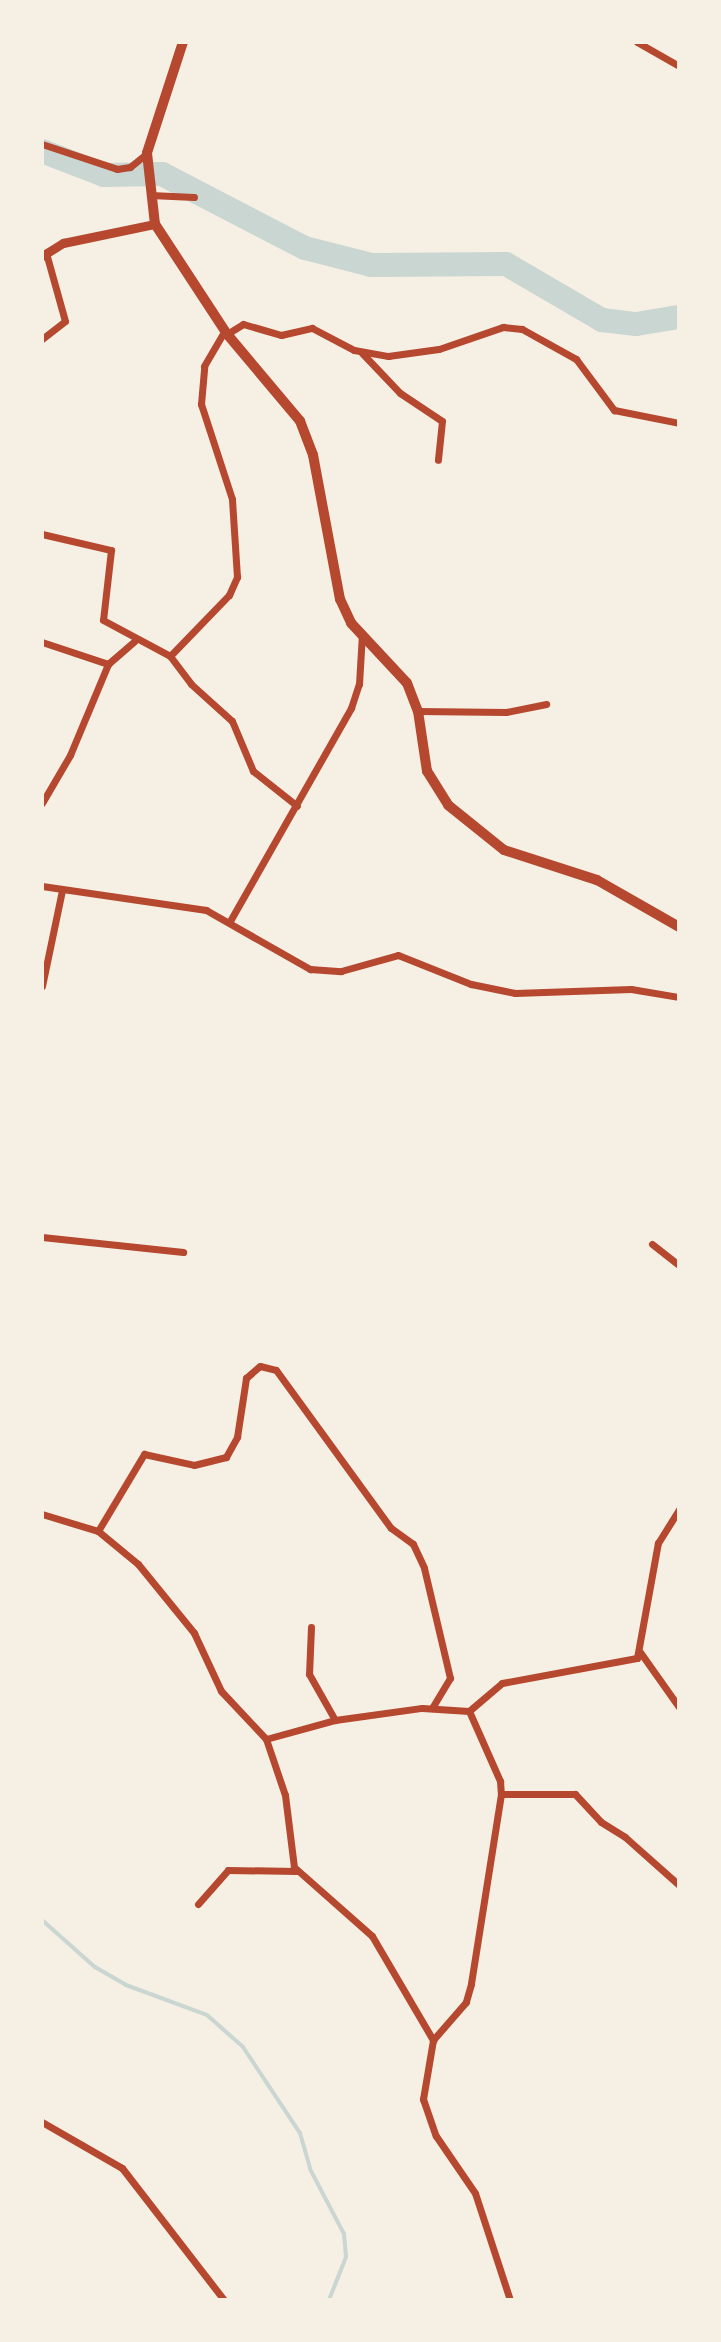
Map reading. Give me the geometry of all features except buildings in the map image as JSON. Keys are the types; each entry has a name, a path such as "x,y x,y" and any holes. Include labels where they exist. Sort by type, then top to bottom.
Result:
{"main road":[{"path":"183,42 147,153 155,224 226,332 283,396 304,430 340,599 362,634 401,674 418,711 427,771 448,805 476,830 518,856 597,880 679,927"}],"street":[{"path":"637,42 679,66"},
{"path":"42,144 117,169 130,167 147,153"},
{"path":"150,195 194,197"},
{"path":"42,339 65,321 44,254 77,240 155,224"},
{"path":"170,656 229,595 237,577 232,499 201,404 204,366 226,332 243,324 281,335 312,328 362,353 409,401 442,421 438,460"},
{"path":"362,353 421,352 493,329 522,329 576,359 614,410 679,423"},
{"path":"42,534 111,550 101,613 107,625 134,641 170,656 191,684 232,721 253,771 297,806"},
{"path":"230,921 357,694 362,634"},
{"path":"42,803 70,755 108,664 134,641"},
{"path":"42,642 108,664"},
{"path":"418,711 506,712 546,704"},
{"path":"42,886 181,905 230,921 310,969 341,971 398,955 471,984 515,993 631,989 679,997"},
{"path":"42,986 62,890"},
{"path":"42,1237 183,1252"},
{"path":"652,1244 679,1265"},
{"path":"98,1531 144,1454 194,1465 226,1457 237,1437 246,1378 260,1366 276,1370 391,1528 413,1544 424,1568 450,1678 432,1708"},
{"path":"266,1739 335,1720 432,1708 469,1711 502,1683 529,1674 625,1664 640,1652 658,1543 679,1509"},
{"path":"42,1514 98,1531 138,1564 186,1621 210,1674 266,1739 285,1795 296,1871"},
{"path":"311,1627 309,1674 335,1720"},
{"path":"640,1652 679,1707"},
{"path":"469,1711 500,1781 501,1794 466,2002 433,2040 424,2088 426,2116 475,2193 510,2300"},
{"path":"501,1794 575,1794 601,1822 625,1837 679,1885"},
{"path":"198,1904 228,1870 296,1871 372,1936 433,2040"},
{"path":"42,2122 122,2168 224,2300"}],"waterway":[{"path":"42,151 104,175 162,174 305,248 371,265 506,264 602,320 636,324 679,317"},
{"path":"42,1920 95,1967 126,1985 207,2015 243,2047 300,2133 310,2169 344,2234 346,2257 329,2300"}]}
